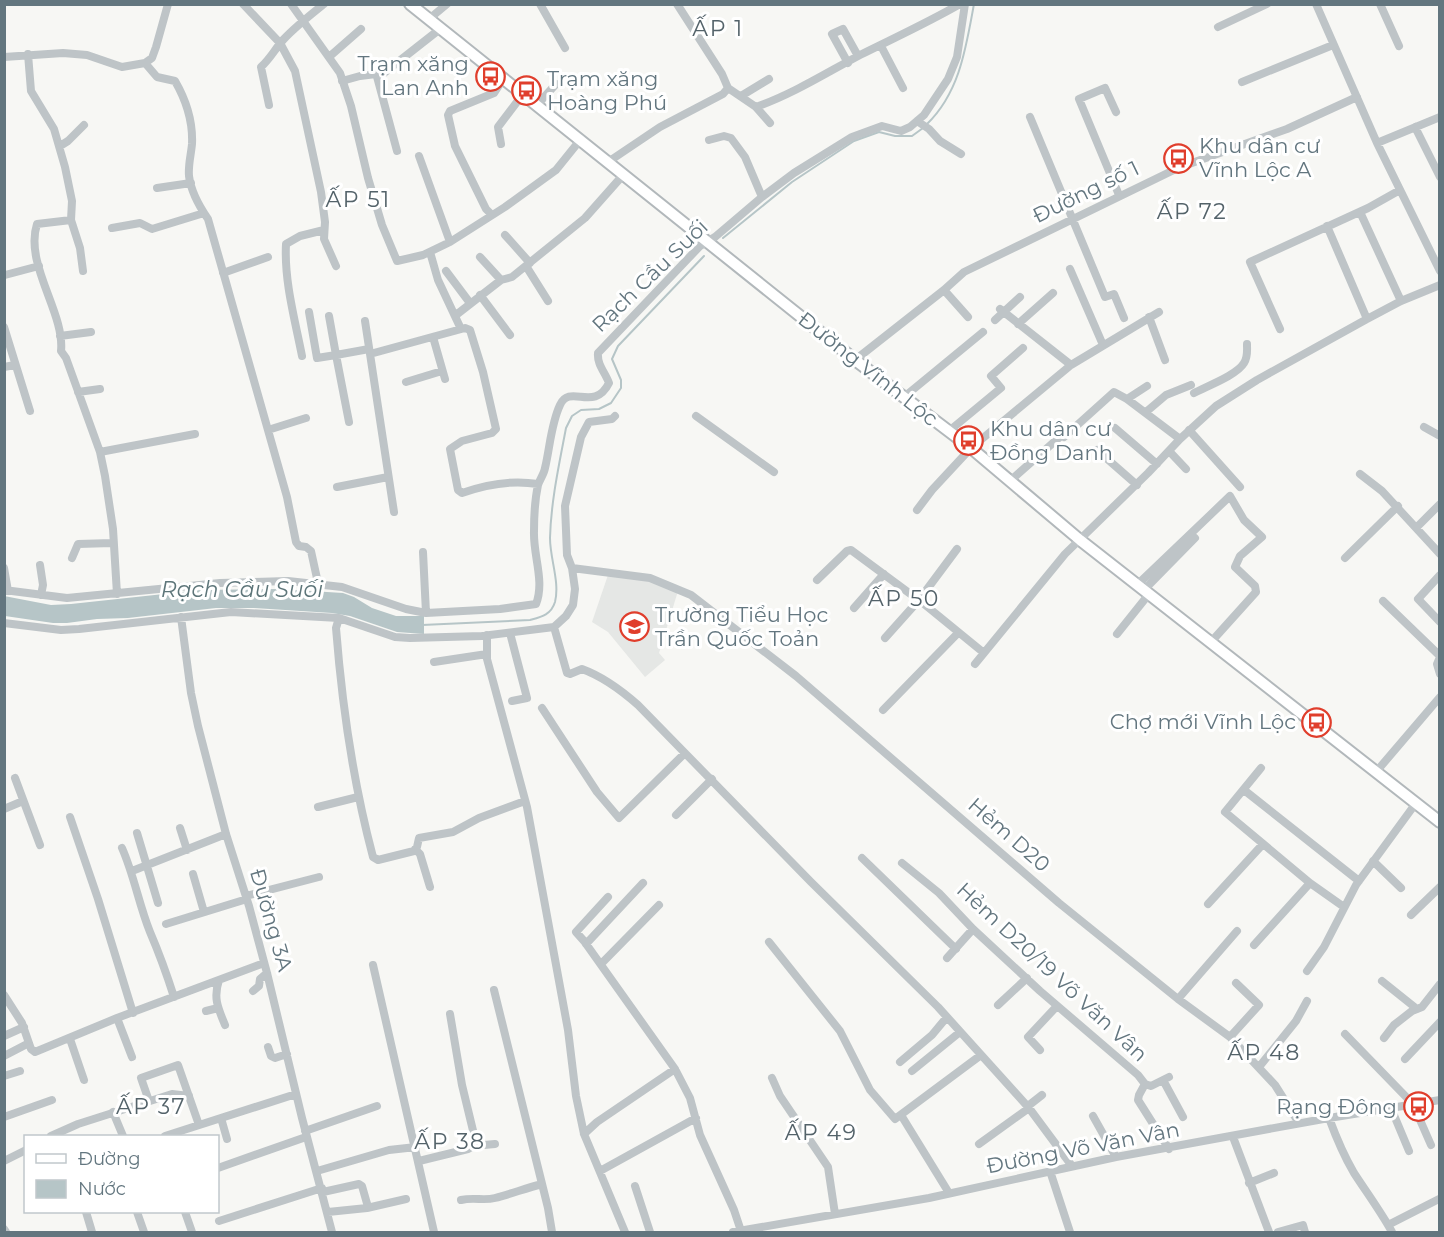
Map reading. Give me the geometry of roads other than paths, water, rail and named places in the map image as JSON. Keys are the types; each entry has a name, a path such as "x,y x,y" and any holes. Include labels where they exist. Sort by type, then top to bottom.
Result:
{"main road":[{"name":"Đường Vĩnh Lộc","path":"410,4 855,360 971,448 1080,540 1440,822"}],"street":[{"path":"4,57 63,53 87,55 122,67 145,63 152,58 168,4"},
{"path":"243,4 280,43 295,71 321,192 325,222 324,238 336,266"},
{"path":"291,4 329,57 342,81 351,106 379,216 397,261 430,252 492,215 556,170 581,139"},
{"path":"269,105 261,67 270,59 280,43 324,4"},
{"path":"429,19 447,4"},
{"path":"540,4 565,48"},
{"path":"756,107 777,100 881,46 947,8 960,4"},
{"path":"961,154 940,141 922,125 924,115 948,79 957,57 965,4"},
{"path":"1218,27 1268,4"},
{"path":"1316,4 1377,143 1440,271"},
{"path":"1380,4 1399,46"},
{"path":"682,6 728,88 756,107 770,123"},
{"path":"329,57 362,29"},
{"path":"342,81 384,73 440,29"},
{"path":"848,63 832,34 836,31 843,29 858,56"},
{"path":"1242,82 1333,45"},
{"path":"881,46 903,88"},
{"path":"28,54 31,91 54,129 60,146 70,193 71,220 80,248 83,272"},
{"path":"145,63 157,77 175,81 189,114 192,134 189,162 191,183 198,203 208,219 287,497 296,542 299,546 311,551 318,583"},
{"path":"376,73 397,151"},
{"path":"492,215 486,209 455,146 448,115 450,111 494,93 503,79"},
{"path":"741,96 769,79"},
{"path":"537,105 556,84"},
{"path":"608,162 646,136 723,94 728,88"},
{"path":"1116,112 1105,88 1079,99 1119,195"},
{"path":"501,144 498,127 523,94"},
{"name":"Đường số 1","path":"855,360 964,272 1178,168 1287,129 1357,97"},
{"path":"1030,117 1105,297 1114,294 1124,318"},
{"path":"1377,143 1440,117"},
{"path":"60,146 84,125"},
{"name":"Rạch Cầu Suối","path":"6,590 67,598 220,582 288,581 342,586 406,609 426,613 508,609 536,604 539,597 541,565 536,560 534,532 538,484 544,471 554,422 561,403 566,397 572,395 585,398 596,397 604,393 609,383 597,361 598,352 707,242 794,173 852,137 882,126 901,131 922,125"},
{"path":"1415,127 1440,177"},
{"path":"708,140 724,136 731,138 745,157 762,197"},
{"path":"418,156 450,242"},
{"path":"456,315 501,280 512,277 585,218 624,174"},
{"path":"157,188 191,183"},
{"path":"1280,329 1250,262 1360,212 1400,190"},
{"path":"1360,212 1401,301"},
{"path":"112,228 140,223 152,230 204,213"},
{"path":"71,220 37,224 34,232 39,266 60,336 61,351 66,358 100,452 113,529 112,543 117,594"},
{"path":"1327,226 1367,319"},
{"path":"302,356 288,283 286,244 300,236 324,230"},
{"path":"505,235 528,264 548,301"},
{"path":"430,252 438,280 461,329"},
{"path":"223,273 268,257"},
{"path":"480,257 501,280"},
{"path":"5,275 39,266"},
{"path":"1070,269 1103,345"},
{"path":"446,271 471,303"},
{"path":"975,664 1065,554 1216,406 1257,380 1367,319 1401,301 1440,285"},
{"path":"944,290 968,318"},
{"path":"1018,324 1053,293"},
{"path":"480,296 510,335"},
{"path":"996,320 1002,310 1020,297"},
{"path":"1002,310 1071,365"},
{"path":"309,312 317,358 369,351 468,328 472,333 483,372 496,429 492,433 462,441 450,449 458,490 462,493 481,486 538,484"},
{"path":"917,510 932,490 971,448 1071,365 1159,312"},
{"path":"328,316 349,422"},
{"path":"1149,317 1165,360"},
{"path":"365,321 394,512"},
{"path":"4,327 30,411"},
{"path":"60,336 92,332"},
{"path":"904,397 983,332"},
{"path":"406,382 443,375 433,337"},
{"path":"1146,412 1166,395 1192,389 1237,370 1243,365 1247,356 1247,344"},
{"path":"949,431 1001,388 991,376 1023,348"},
{"path":"4,367 15,365"},
{"path":"1127,399 1147,386"},
{"path":"78,392 100,390"},
{"path":"1010,480 1062,435 1064,437 1114,392 1146,412 1180,439"},
{"path":"4,622 61,630 231,612 339,618 395,637 431,639 554,627 566,616 573,605 575,589 572,568 566,558 565,507 581,437 589,422 612,419 615,416"},
{"path":"696,416 774,472"},
{"path":"268,430 306,418"},
{"path":"1424,427 1440,435"},
{"path":"1115,428 1157,464"},
{"path":"1189,430 1240,486"},
{"path":"100,452 195,434"},
{"path":"1097,450 1137,485"},
{"path":"1169,451 1186,469"},
{"path":"1360,474 1382,491 1440,554"},
{"path":"337,486 388,477"},
{"path":"1143,590 1230,496 1245,520 1262,537 1240,556 1235,567 1255,586 1256,592 1211,642"},
{"path":"1416,528 1440,504"},
{"path":"1345,558 1398,507"},
{"path":"1117,634 1143,590 1195,538"},
{"path":"72,558 78,544 112,543"},
{"path":"885,638 919,600 957,549"},
{"path":"817,580 847,551 851,550 919,600 984,653"},
{"path":"423,552 426,613"},
{"path":"40,565 41,595"},
{"path":"4,568 6,590"},
{"name":"Hẻm D20","path":"572,568 650,578 680,589 796,675 1059,903 1178,999 1230,1037 1236,1050 1259,1067 1275,1085 1299,1124"},
{"path":"854,608 884,574"},
{"path":"1440,575 1418,599 1440,622"},
{"path":"1383,602 1440,657 1437,664 1440,674"},
{"name":"Đường 3A","path":"181,617 191,693 226,834 247,897 267,973 332,1233"},
{"path":"339,618 336,628 347,728 358,797 373,858 378,860 415,849"},
{"path":"554,627 567,673 584,670 611,683 638,705 947,1017 1028,1107 1072,1167"},
{"path":"510,633 526,698 512,701"},
{"path":"883,710 958,633"},
{"path":"487,635 487,654 525,801 568,1030 576,1096 584,1134 625,1233"},
{"path":"434,662 487,654"},
{"path":"1376,772 1440,698"},
{"path":"542,708 597,792 619,818 685,753"},
{"path":"1261,768 1225,812 1310,883 1344,907"},
{"path":"15,778 40,845"},
{"path":"676,814 712,779"},
{"path":"1244,790 1359,881"},
{"path":"318,807 358,797"},
{"path":"4,808 24,801"},
{"path":"415,849 419,838 453,832 479,818 525,801"},
{"path":"1307,971 1324,946 1359,881 1416,804"},
{"path":"70,817 133,1013"},
{"path":"180,828 187,850"},
{"path":"137,833 158,903"},
{"path":"132,871 226,834"},
{"path":"1208,904 1263,843"},
{"path":"122,848 132,871 174,998"},
{"path":"415,849 420,854 430,887"},
{"path":"862,858 956,949"},
{"path":"1373,861 1401,888"},
{"name":"Hẻm D20/19 Võ Văn Vân","path":"902,863 939,893 973,929 1145,1084 1138,1100 1169,1149"},
{"path":"193,874 204,912"},
{"path":"166,924 247,897 319,877"},
{"path":"586,944 643,883"},
{"path":"1254,945 1310,883"},
{"path":"1411,915 1440,887"},
{"path":"608,897 576,932 675,1069 690,1098 700,1135 734,1210 737,1232"},
{"path":"601,964 660,906"},
{"path":"947,958 973,929"},
{"path":"1178,999 1237,930"},
{"path":"769,942 840,1031 877,1100 895,1119 981,1055"},
{"path":"4,995 13,1006 35,1052 117,1018 264,963"},
{"path":"373,965 434,1233"},
{"path":"253,991 259,986 260,979 267,973"},
{"path":"998,1005 1027,978"},
{"path":"219,980 215,993 225,1025"},
{"path":"1383,981 1417,1009"},
{"path":"1230,1037 1259,1005 1236,983"},
{"path":"1384,1038 1394,1024 1422,1007 1440,984"},
{"path":"494,990 552,1233"},
{"path":"1259,1067 1296,1021 1307,1002"},
{"path":"1040,1050 1028,1037 1057,1006"},
{"path":"206,1011 218,1008"},
{"path":"450,1014 462,1085 475,1133 476,1143 473,1146"},
{"path":"900,1062 932,1035 947,1017"},
{"path":"117,1018 132,1057"},
{"path":"1405,1059 1440,1022"},
{"path":"4,1036 24,1027"},
{"path":"912,1071 960,1032"},
{"path":"1344,1035 1413,1104 1431,1145"},
{"path":"70,1039 84,1080"},
{"path":"4,1056 29,1043"},
{"path":"268,1047 271,1056 275,1058 287,1054"},
{"path":"149,1101 141,1078 178,1065 199,1125"},
{"path":"584,1134 597,1122 675,1069"},
{"path":"4,1076 20,1071"},
{"path":"772,1078 780,1096 828,1167 835,1214"},
{"path":"1145,1084 1151,1086 1166,1079 1183,1117"},
{"path":"55,1135 78,1124 172,1094 189,1096"},
{"path":"171,1135 296,1094"},
{"path":"978,1144 1042,1095"},
{"path":"4,1117 52,1100"},
{"name":"Đường Võ Văn Vân","path":"737,1232 949,1193 1116,1157 1440,1100"},
{"path":"219,1168 377,1106"},
{"path":"1391,1108 1409,1151"},
{"path":"113,1112 122,1135"},
{"path":"901,1115 949,1193"},
{"path":"1093,1116 1116,1157"},
{"path":"221,1118 227,1139"},
{"path":"600,1171 696,1118"},
{"path":"1329,1118 1353,1172 1390,1229 1439,1199"},
{"path":"1233,1137 1269,1233"},
{"path":"419,1161 473,1146 495,1144"},
{"path":"317,1172 389,1150 416,1147"},
{"path":"4,1161 24,1151"},
{"path":"1050,1171 1070,1233"},
{"path":"1249,1183 1274,1173"},
{"path":"219,1221 322,1190 359,1184 368,1207"},
{"path":"461,1200 472,1197 493,1199 542,1184"},
{"path":"635,1186 650,1233"},
{"path":"328,1212 406,1199"},
{"path":"86,1213 92,1233"},
{"path":"137,1213 144,1233"},
{"path":"185,1213 192,1233"},
{"path":"1278,1233 1303,1225 1305,1233"}],"water":[{"path":"279,589 343,593 372,608 396,616 424,616 424,634 397,632 350,616 332,613 254,608 216,608 67,623 5,616 4,596 51,605 201,590"}],"waterway":[{"name":"Rạch Cầu Suối","path":"927,124 947,98 960,68 974,4"},
{"name":"Rạch Cầu Suối","path":"723,238 792,182 854,141 879,132 895,136 912,136 923,128"},
{"name":"Rạch Cầu Suối","path":"422,625 530,620 551,610 556,594 556,578 550,546 551,524 566,428 572,416 581,410 599,409 611,403 621,388 621,380 612,359 618,346 704,256"}],"place":[{"name":"Trạm xăng Lan Anh","path":"490,76"},
{"name":"Trạm xăng Hoàng Phú","path":"526,91"},
{"name":"Khu dân cư Vĩnh Lộc A","path":"1178,158"},
{"name":"Khu dân cư Đồng Danh","path":"969,441"},
{"name":"Trường Tiểu Học Trần Quốc Toản","path":"634,627"},
{"name":"Chợ mới Vĩnh Lộc","path":"1317,722"},
{"name":"Rạng Đông","path":"1418,1107"}],"district":[{"name":"ẤP 1","path":"718,28"},
{"name":"ẤP 51","path":"358,199"},
{"name":"ẤP 72","path":"1192,211"},
{"name":"ẤP 50","path":"904,598"},
{"name":"ẤP 48","path":"1264,1052"},
{"name":"ẤP 37","path":"151,1106"},
{"name":"ẤP 49","path":"821,1132"},
{"name":"ẤP 38","path":"450,1141"}]}
